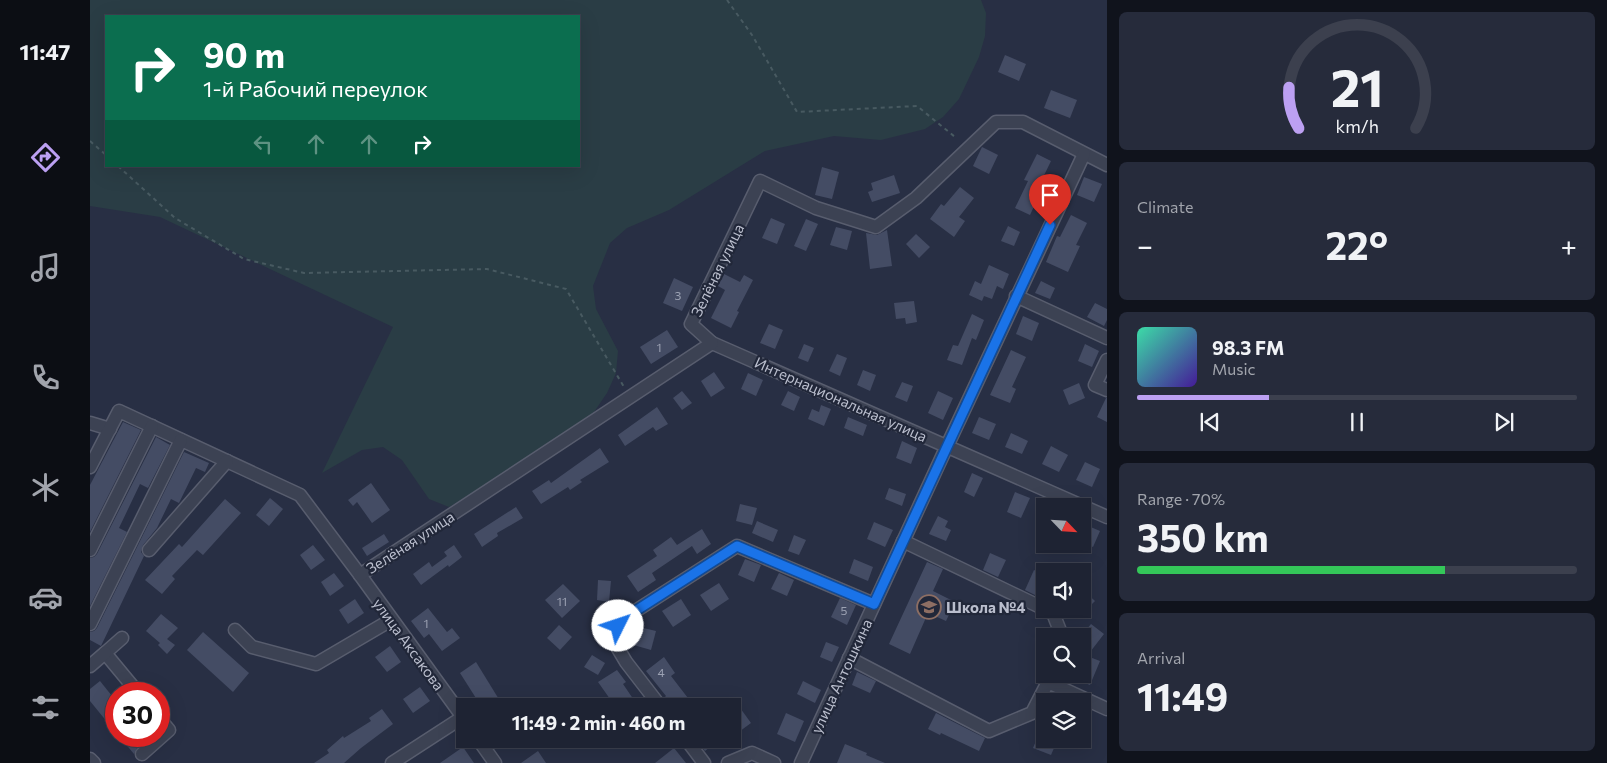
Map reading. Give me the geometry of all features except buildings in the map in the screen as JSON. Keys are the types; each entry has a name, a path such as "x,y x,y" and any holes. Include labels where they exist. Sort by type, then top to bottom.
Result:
{"street":[{"name":"Зелёная улица","path":"360,575 712,343 692,324 760,181 816,208 876,227 916,198 996,122 1023,122 1084,154"},
{"path":"1084,154 1107,165"},
{"name":"улица Антошкина","path":"801,763 1016,296 1084,154"},
{"path":"1016,296 1107,338"},
{"name":"Интернациональная улица","path":"712,343 1107,517"},
{"path":"1107,360 1096,385 1107,390"},
{"path":"91,462 119,411 227,461 149,550"},
{"path":"90,424 110,429"},
{"path":"90,550 152,426"},
{"path":"90,624 181,440"},
{"name":"улица Аксакова","path":"227,461 300,495 456,708"},
{"path":"903,541 1053,613 1059,628"},
{"path":"654,698 626,662 610,635 626,617 737,546 874,604"},
{"path":"235,630 252,648 316,664 391,620"},
{"path":"90,666 122,638"},
{"path":"105,653 129,682"},
{"path":"849,658 989,731 1032,713 1047,683"},
{"path":"1059,683 1107,710"},
{"path":"392,763 456,724"},
{"path":"142,754 150,747"},
{"path":"484,748 495,763"},
{"path":"693,748 704,763"},
{"path":"728,763 752,753 774,763"},
{"path":"90,759 94,763"}],"path":[{"path":"727,0 752,35 797,112 917,106 955,137"},
{"path":"90,140 105,154"},
{"path":"119,167 175,218 244,259 304,273 487,269 566,289 630,397"}],"shaded area":[{"path":"90,0 981,0 986,13 985,36 979,57 959,99 943,117 925,129 881,140 834,136 765,151 669,210 627,228 610,243 593,286 596,309 618,351 616,373 607,393 594,412 559,442 449,507 429,499 402,460 383,447 362,450 322,473 393,327 160,217 90,206"}],"place":[{"name":"Школа №4","path":"929,607"}],"route":[{"path":"618,626 626,617 737,546 874,604 1050,225"}]}
